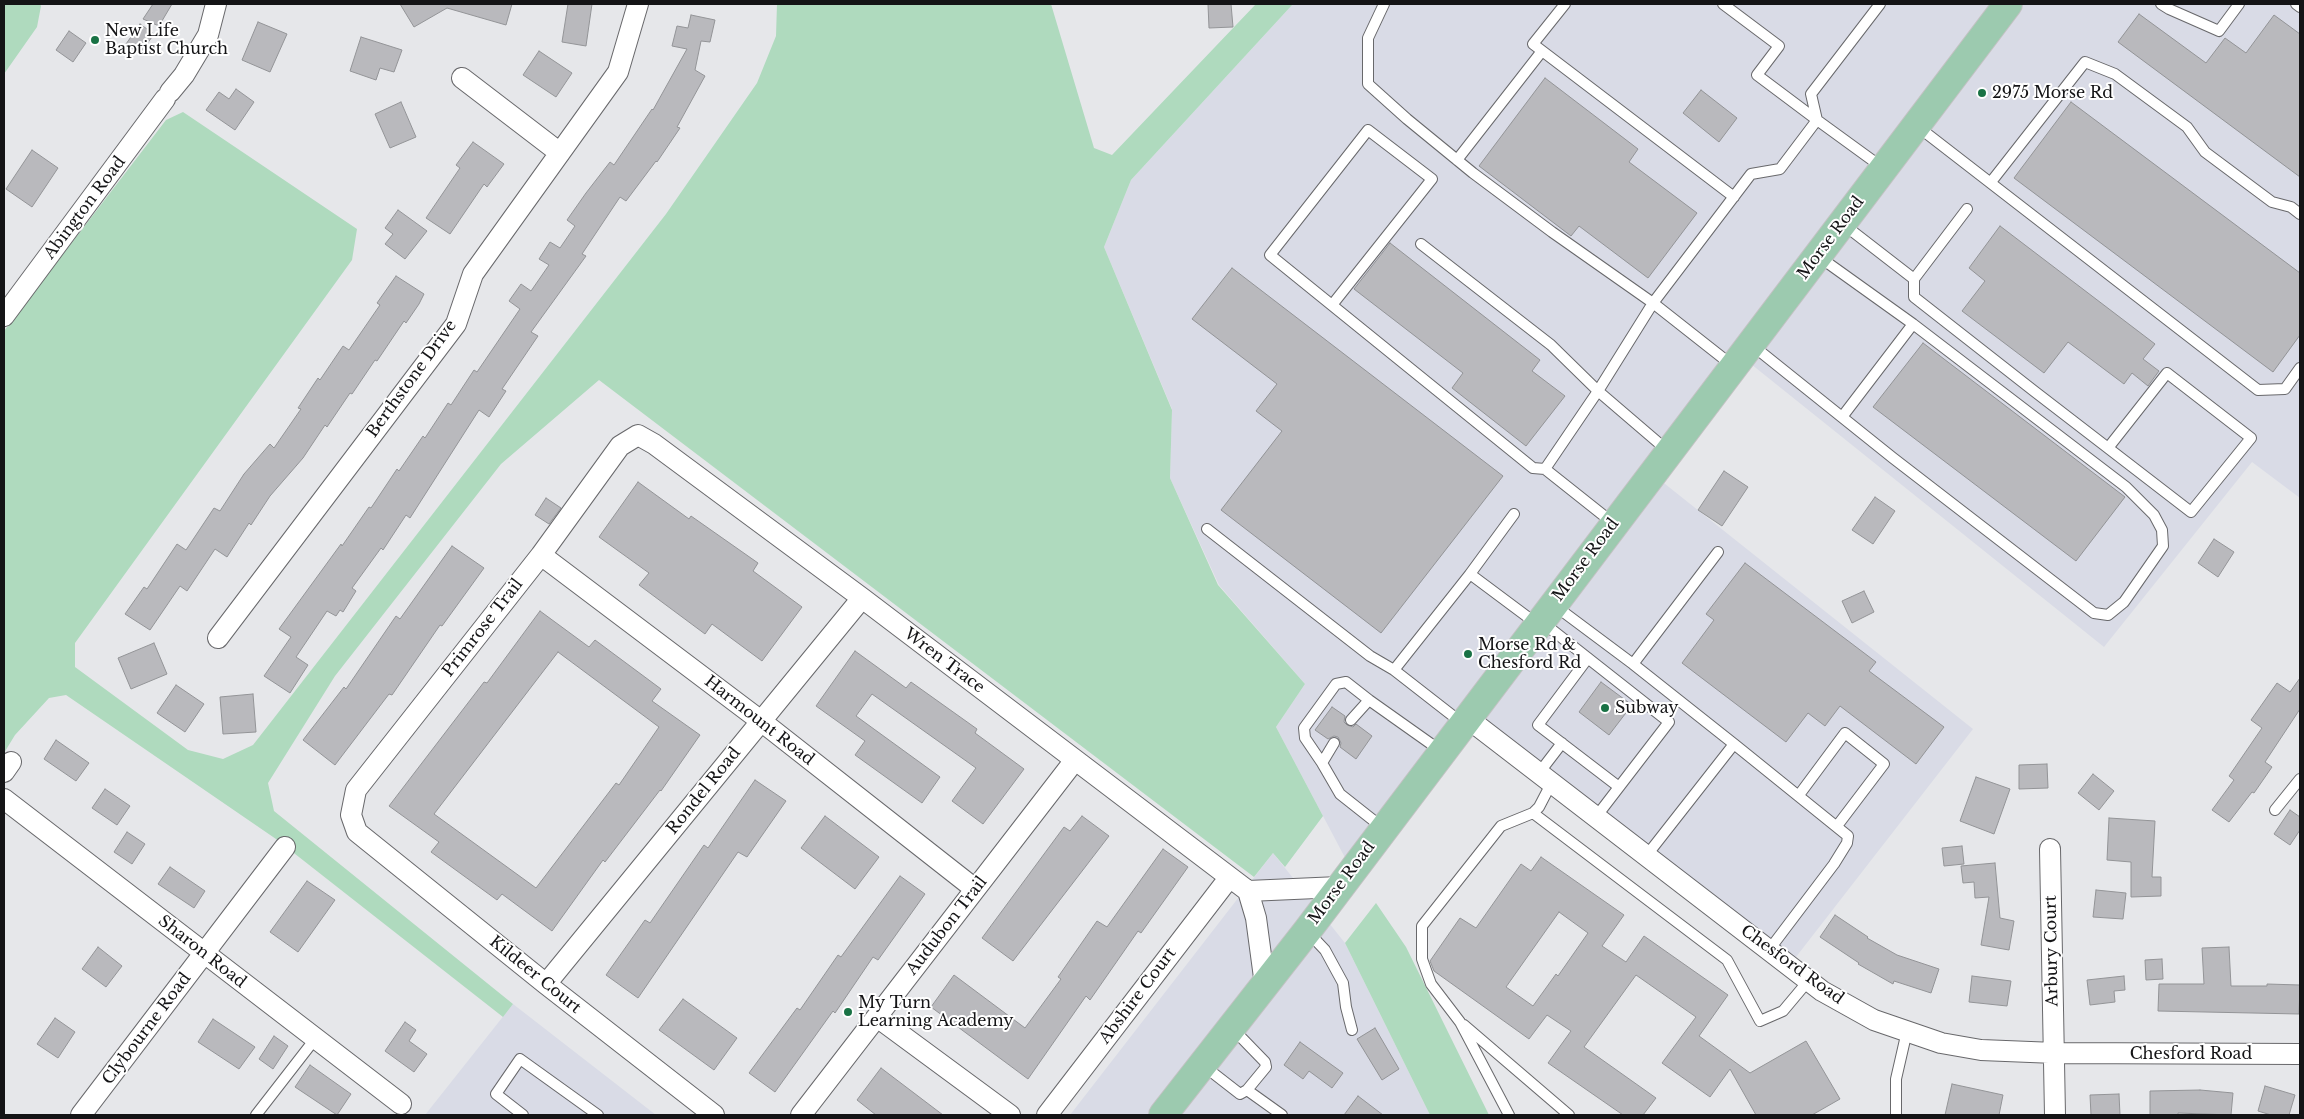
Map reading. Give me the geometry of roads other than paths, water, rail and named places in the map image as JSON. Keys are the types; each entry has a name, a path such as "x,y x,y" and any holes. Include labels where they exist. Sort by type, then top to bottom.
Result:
{"main road":[{"name":"Morse Road","path":"1163,1115 1307,931 1464,720 2008,4"}],"street":[{"name":"Abington Road","path":"4,316 184,75 208,35 216,4"},
{"name":"Berthstone Drive","path":"218,638 456,324 473,274 618,72 638,4"},
{"path":"462,78 560,153"},
{"name":"Primrose Trail","path":"357,832 350,815 356,790 540,555 620,446 638,434"},
{"name":"Wren Trace","path":"638,434 862,598 1248,891"},
{"name":"Harmount Road","path":"540,555 761,721 975,889"},
{"name":"Rondel Road","path":"546,984 862,598"},
{"name":"Chesford Road","path":"1464,720 1546,778 1809,980 1850,1008 1907,1032 1941,1043 1981,1050 2054,1053 2300,1054"},
{"name":"Audubon Trail","path":"801,1115 1075,760"},
{"name":"Sharon Road","path":"4,799 401,1104"},
{"name":"Kildeer Court","path":"357,832 546,984 714,1115"},
{"name":"Clybourne Road","path":"81,1115 285,847"},
{"name":"Arbury Court","path":"2050,849 2055,1115"},
{"name":"Abshire Court","path":"1047,1115 1229,878"},
{"path":"1265,985 1256,918 1248,891 1339,888"},
{"path":"877,1017 1010,1115"}],"lane":[{"path":"1384,4 1368,38 1368,84 1407,120 1457,160 1552,232 1653,303 1734,366"},
{"path":"1565,4 1533,44 1734,197"},
{"path":"1723,4 1779,46 1757,75 1884,169"},
{"path":"1817,120 1811,94 1880,4"},
{"path":"2161,4 2219,31 2239,4"},
{"path":"2296,4 2300,7"},
{"path":"1457,160 1542,51"},
{"path":"1991,182 2085,62 2115,74 2187,127 2205,152 2212,158 2272,202 2291,207 2300,214"},
{"path":"1545,469 1598,391 1653,303 1751,174 1780,169 1817,120"},
{"path":"1917,125 2258,390 2286,389 2300,368"},
{"path":"1332,305 1432,179 1368,130 1270,255 1533,468 1545,469 1614,524"},
{"path":"1967,210 1914,279 1914,297 2108,448 2191,512 2250,438 2167,373 2108,448"},
{"path":"1842,224 1914,279"},
{"path":"1421,244 1551,345 1598,391 1669,451"},
{"path":"1751,344 2094,613 2108,615 2124,602 2163,546 2162,530 2154,515 2126,487 1913,324 1818,256"},
{"path":"1842,417 1913,324"},
{"path":"1394,670 1470,574 1514,514"},
{"path":"1207,529 1370,656 1394,670 1464,720"},
{"path":"1633,664 1718,552"},
{"path":"1470,574 1544,617 1633,664 1848,836 1847,843 1834,864 1769,950"},
{"path":"1544,617 1588,658 1669,722 1596,816"},
{"path":"1588,658 1538,725 1619,787"},
{"path":"1383,828 1340,794 1322,762 1305,738 1304,728 1336,684 1346,682 1441,751"},
{"path":"1351,720 1369,700"},
{"path":"1799,795 1845,733 1884,764 1837,826"},
{"path":"1322,762 1334,743"},
{"path":"1509,1115 1460,1022 1431,984 1422,959 1422,926 1500,826 1533,813 1539,807 1546,778 1562,743"},
{"path":"1647,855 1734,744"},
{"path":"2276,810 2300,779"},
{"path":"1533,813 1727,960 1760,1021 1783,1011 1809,980"},
{"path":"1307,931 1325,950 1344,983 1346,1007 1352,1030"},
{"path":"1460,1022 1569,1115"},
{"path":"1203,1065 1240,1094 1247,1090 1266,1067 1265,1062 1232,1028"},
{"path":"1896,1115 1896,1079 1907,1032"},
{"path":"256,1115 315,1039"},
{"path":"523,1115 496,1094 520,1059 598,1115"},
{"path":"1247,1090 1282,1115"}],"place":[{"name":"New Life Baptist Church","path":"95,40"},
{"name":"2975 Morse Rd","path":"1982,93"},
{"name":"Morse Rd & Chesford Rd","path":"1468,654"},
{"name":"Subway","path":"1605,708"},
{"name":"My Turn Learning Academy","path":"848,1012"}]}
